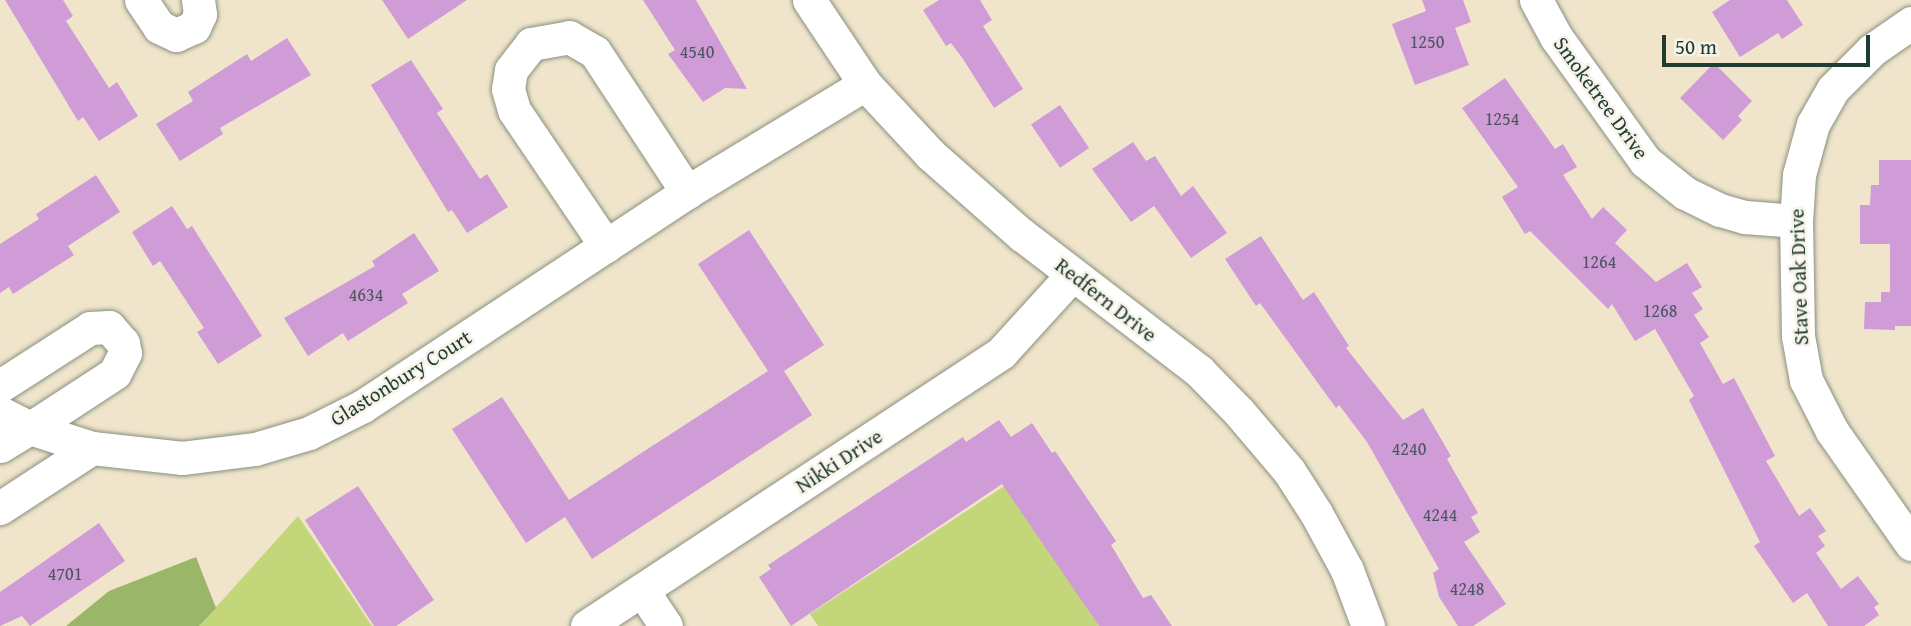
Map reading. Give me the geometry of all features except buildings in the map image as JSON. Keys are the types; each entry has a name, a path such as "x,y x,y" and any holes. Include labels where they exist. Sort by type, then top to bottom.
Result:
{"street":[{"path":"141,0 159,27 176,35 194,27 200,14 198,0"},
{"name":"Redfern Drive","path":"808,0 865,84 961,184 1072,275 1199,371 1273,450 1323,524 1368,626"},
{"name":"Smoketree Drive","path":"1536,0 1556,37 1645,161 1685,193 1720,210 1745,217 1796,221"},
{"name":"Stave Oak Drive","path":"1911,23 1872,50 1833,89 1813,124 1799,175 1796,221 1798,336 1806,380 1832,431 1911,544"},
{"path":"606,246 514,110 508,89 511,70 531,44 569,37 595,52 687,192"},
{"name":"Glastonbury Court","path":"0,412 30,428 92,448 182,458 255,449 309,433 363,406 687,192 865,84"},
{"name":"Nikki Drive","path":"587,626 1002,352 1072,275"},
{"path":"0,386 90,328 116,330 125,354 116,373 0,446"},
{"path":"0,508 92,448"},
{"path":"642,590 666,626"}],"green space":[{"path":"1006,485 1099,626 818,626 810,614"},
{"path":"298,516 372,626 199,626"},
{"path":"196,557 216,608 199,626 66,626 109,591"}]}
